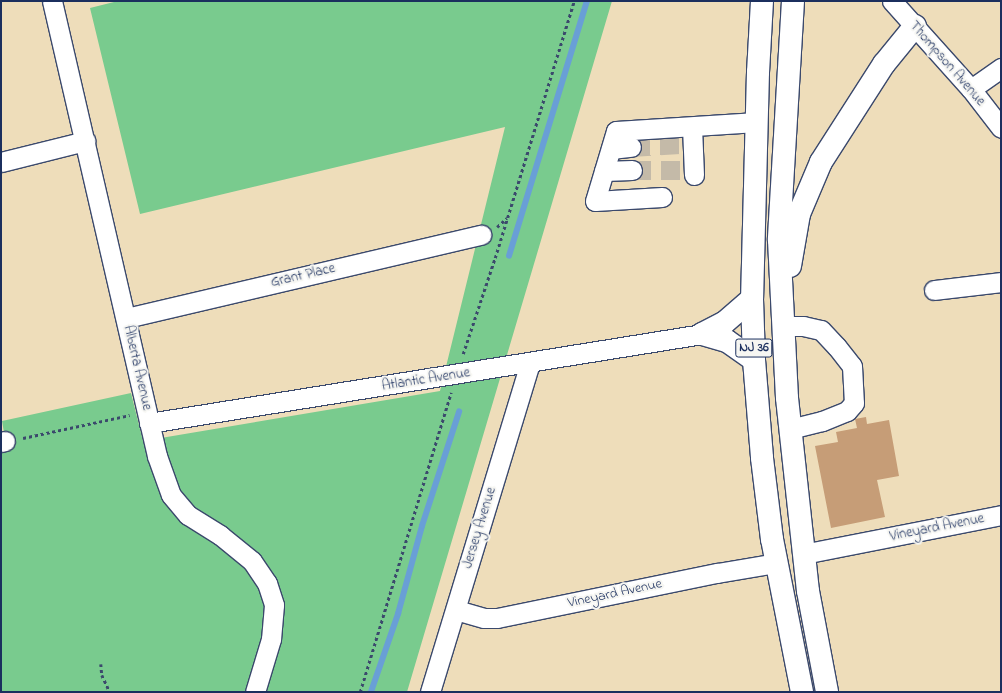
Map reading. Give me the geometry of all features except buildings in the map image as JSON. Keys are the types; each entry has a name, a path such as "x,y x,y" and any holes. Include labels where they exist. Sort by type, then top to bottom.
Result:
{"highway":[{"name":"NJ 36","path":"762,1 752,299 754,360 762,458 776,563 802,692"},
{"name":"NJ 36","path":"793,1 779,240 790,429 803,554 808,591 827,692"},
{"path":"783,317 799,214 810,186 821,162 884,64 915,26"},
{"path":"702,334 724,323 752,299"},
{"path":"702,334 736,346 754,360"}],"street":[{"name":"Alberta Avenue","path":"52,1 157,456 171,495 188,515 220,535 252,561 268,583 274,604 271,639 255,692"},
{"name":"Thompson Avenue","path":"892,1 971,89 1001,128"},
{"path":"971,89 1001,68"},
{"path":"662,197 595,201 616,131 688,155 757,122"},
{"path":"1,162 85,142"},
{"path":"608,160 632,159"},
{"name":"Grant Place","path":"126,318 481,235"},
{"path":"934,290 1001,282"},
{"path":"783,317 803,326 821,330 852,366 854,403 847,411 822,421 790,429"},
{"name":"Atlantic Avenue","path":"148,418 530,363 702,334"},
{"name":"Jersey Avenue","path":"430,692 530,363"},
{"name":"Vineyard Avenue","path":"803,554 1001,515"},
{"name":"Vineyard Avenue","path":"456,610 484,618 497,618 724,572 776,563"}],"path":[{"path":"461,359 508,217 574,1"},
{"path":"360,692 452,389"},
{"path":"3,442 148,418"},
{"path":"101,664 102,675 110,692"}],"green space":[{"path":"118,1 612,1 407,692 1,692 1,451 7,450 2,421 131,393 143,441 440,391 505,127 140,214 90,8"}],"waterway":[{"path":"509,256 587,1"},
{"path":"371,692 398,614 422,526 459,412"}],"tunnel":[{"path":"631,147 680,144"},
{"path":"632,170 680,170"}]}
